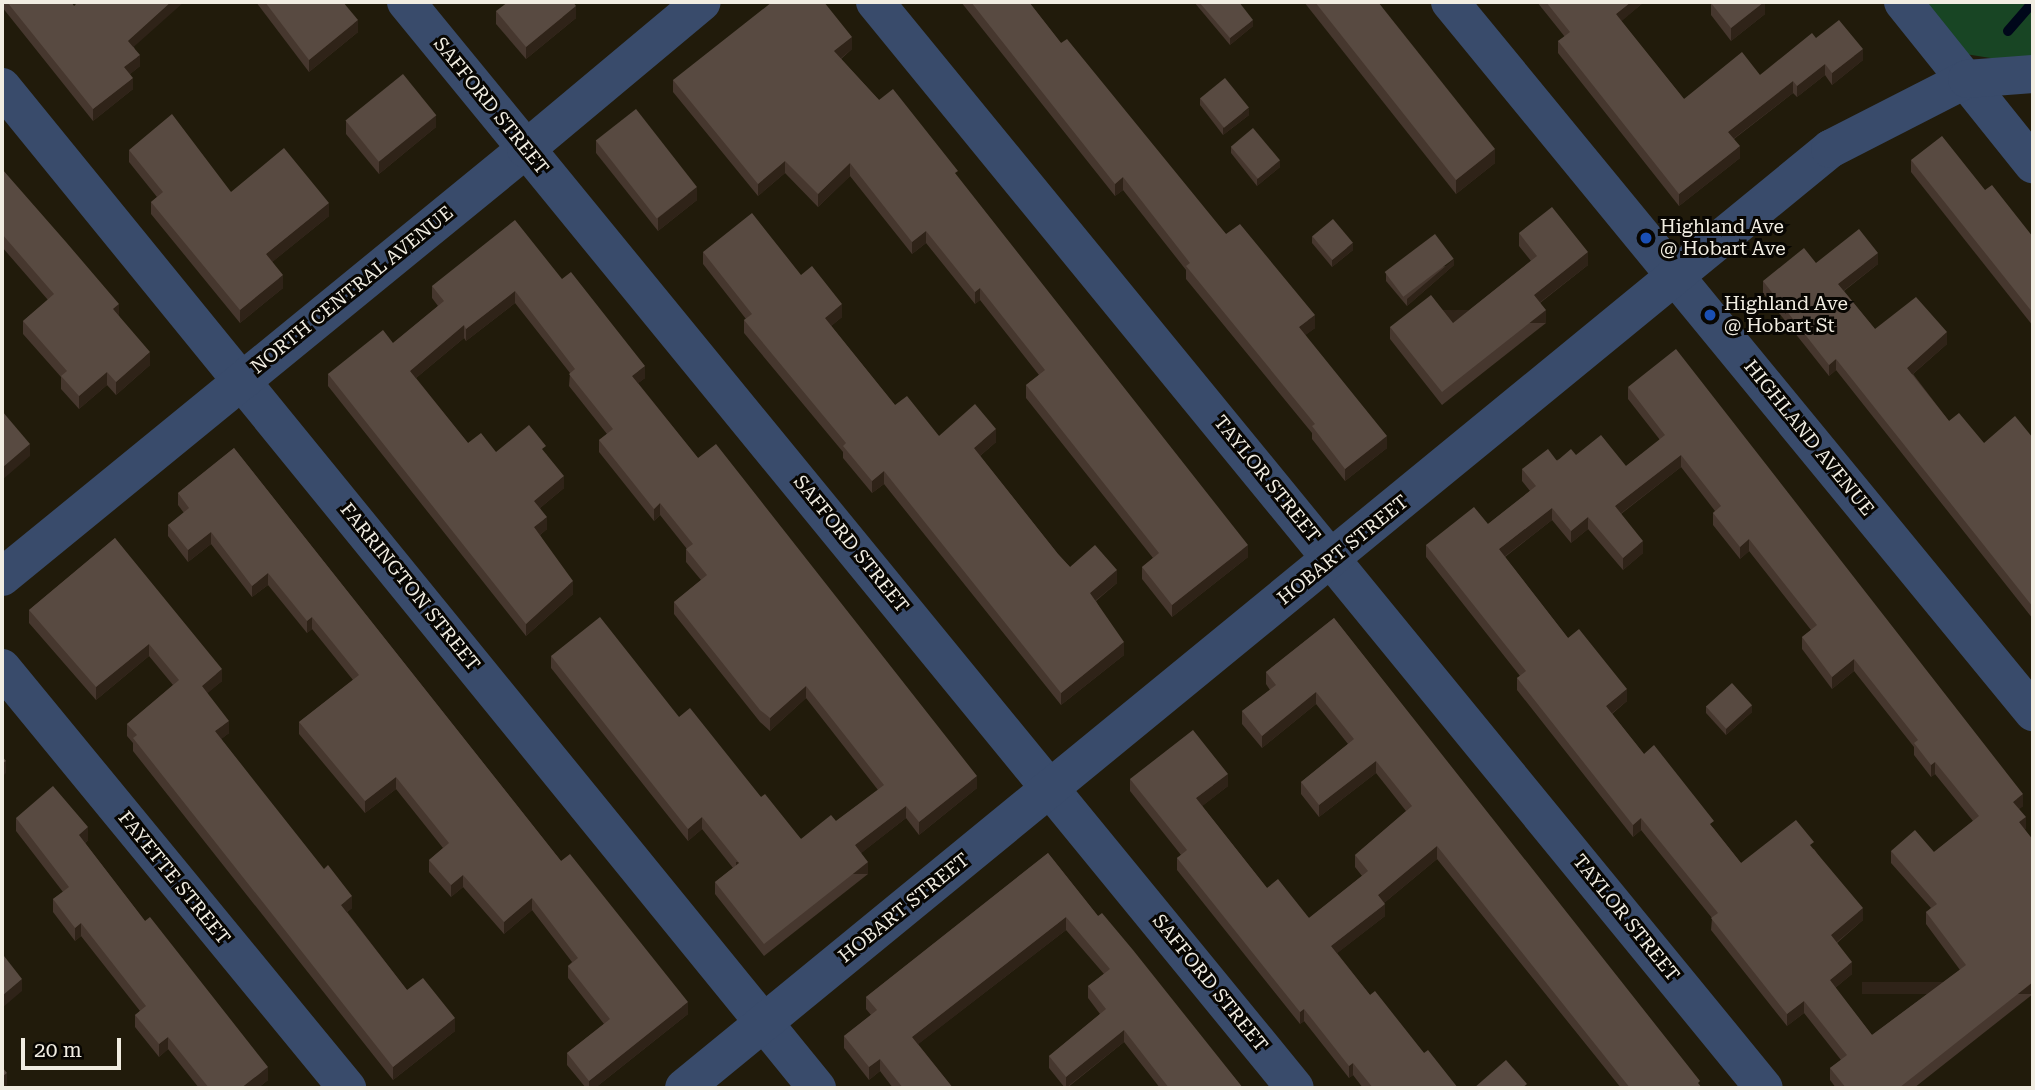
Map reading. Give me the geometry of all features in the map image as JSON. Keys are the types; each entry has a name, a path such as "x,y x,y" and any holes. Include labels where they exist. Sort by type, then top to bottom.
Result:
{"street":[{"name":"SAFFORD STREET","path":"406,2 1051,787 1294,1088"},
{"name":"NORTH CENTRAL AVENUE","path":"2,577 702,2"},
{"name":"TAYLOR STREET","path":"875,2 1764,1088"},
{"name":"HIGHLAND AVENUE","path":"1450,2 2033,712"},
{"path":"1903,2 2033,164"},
{"name":"HOBART STREET","path":"684,1088 1333,559 1830,149 1967,79 2033,74"},
{"name":"FARRINGTON STREET","path":"2,87 817,1088"},
{"name":"FAYETTE STREET","path":"2,668 347,1088"}],"green space":[{"path":"1901,2 2033,2 2033,58 2003,60 1940,50"}],"building":[{"path":"7,2 71,2 74,6 78,2 171,2 128,41 140,55 124,67 133,78 93,109"},
{"path":"265,2 343,2 358,20 309,60"},
{"path":"508,2 573,2 576,6 526,47 496,11"},
{"path":"772,2 824,2 852,37 834,51 879,100 893,89 958,171 955,173 1248,545 1172,605 1142,567 1159,553 1026,385 1045,370 980,288 975,292 926,231 912,242 850,163 818,194 785,161 758,184 673,80"},
{"path":"971,2 1029,2 1061,43 1067,39 1226,234 1240,224 1315,315 1299,327 1387,436 1345,469 1312,426 1315,424 1186,266 1190,263 1123,177 1115,184"},
{"path":"1199,2 1239,2 1253,20 1230,38"},
{"path":"1315,2 1378,2 1495,149 1456,180"},
{"path":"1546,2 1631,2 1616,14 1684,99 1742,52 1760,75 1812,33 1816,38 1839,20 1863,49 1832,73 1825,64 1797,86 1793,81 1728,132 1740,146 1679,194 1558,41 1570,32"},
{"path":"1712,2 1764,2 1731,28"},
{"path":"403,74 436,115 379,162 345,121"},
{"path":"1225,78 1249,108 1224,128 1200,98"},
{"path":"636,109 697,187 657,218 596,140"},
{"path":"172,114 231,192 284,148 329,203 266,254 283,275 240,310 151,202 163,192 129,150"},
{"path":"1253,128 1280,160 1258,179 1231,147"},
{"path":"1942,136 1985,190 1992,185 2033,237 2033,313 1911,160"},
{"path":"2,169 119,304 113,309 150,352 116,382 107,372 79,396 61,376 67,371 23,321 54,294 2,234"},
{"path":"1552,207 1588,252 1534,295 1546,310 1442,392 1390,327 1431,295 1453,323 1537,256 1519,233"},
{"path":"752,213 801,275 812,266 842,304 825,318 895,405 907,396 939,436 975,404 996,429 974,448 1058,554 1070,567 1095,545 1117,570 1090,593 1124,642 1061,693 884,471 872,481 843,446 846,443 744,320 752,314 703,252"},
{"path":"1333,219 1353,243 1332,260 1312,236"},
{"path":"515,220 562,279 571,272 645,366 632,376 698,458 716,444 977,776 919,822 906,806 855,845 868,862 764,944 715,882 739,863 702,817 688,829 551,656 600,617 679,717 690,708 761,797 765,794 801,839 831,815 836,821 884,785 806,686 770,718 760,710 674,602 707,575 686,549 693,544 660,503 654,509 599,440 613,429 569,374 575,369 515,291 466,329 464,325 410,371 468,443 481,433 496,452 529,425 546,446 542,449 564,476 534,501 547,517 534,527 573,581 526,624 328,374 383,330 393,343 444,301 432,286"},
{"path":"1859,229 1878,253 1838,284 1875,329 1916,297 1947,332 1907,368 1949,421 1959,413 1984,443 2015,416 2033,438 2033,607 1836,359 1829,365 1763,281 1804,248 1816,263"},
{"path":"1435,234 1454,259 1403,297 1385,272"},
{"path":"1676,349 2023,794 2013,802 2026,817 2019,822 2033,840 2033,982 1899,1088 1846,1088 1830,1068 1847,1055 1804,1001 1787,1014 1711,918 1718,913 1641,818 1633,825 1517,678 1526,671 1426,545 1474,507 1488,524 1536,486 1522,469 1548,449 1557,461 1571,449 1576,455 1601,435 1626,466 1665,435 1628,387","holes":["1681,455 1721,506 1713,513 1740,547 1749,539 1817,625 1802,637 1832,677 1854,659 1918,740 1914,743 1931,765 1935,762 1979,816 1934,852 1915,830 1891,851 1937,904 1926,912 1966,965 1872,1035 1830,980 1852,962 1831,935 1863,908 1810,845 1814,842 1796,820 1741,863 1710,824 1714,821 1654,745 1644,754 1606,706 1627,689 1579,629 1568,638 1499,549 1552,508 1571,531 1588,517 1623,558 1643,541 1615,506"]},
{"path":"2,411 30,444 2,468"},
{"path":"234,448 561,861 570,854 688,1002 589,1081 567,1053 610,1019 568,966 578,958 532,898 504,922 463,875 451,885 429,860 449,843 396,777 365,801 299,722 359,675 312,617 307,621 268,573 252,586 211,532 188,550 168,525 189,508 178,493"},
{"path":"115,538 222,669 202,686 229,721 215,731 324,869 328,865 352,896 341,905 407,990 423,978 455,1018 393,1067 133,738 137,735 127,724 179,680 149,644 96,687 29,610"},
{"path":"1334,618 1700,1081 1698,1083 1702,1088 1630,1088 1437,846 1378,895 1385,904 1331,946 1370,995 1375,991 1424,1053 1428,1050 1458,1088 1373,1088 1353,1063 1349,1066 1304,1009 1300,1012 1177,858 1187,850 1130,779 1193,730 1228,774 1196,798 1267,888 1278,879 1309,918 1368,871 1355,855 1412,806 1376,761 1319,805 1301,782 1354,739 1316,692 1262,736 1242,711 1276,685 1266,672"},
{"path":"1732,683 1752,705 1726,729 1706,706"},
{"path":"53,786 88,827 79,835 145,921 150,917 268,1067 241,1088 209,1088 168,1037 159,1044 135,1015 146,1006 81,923 75,928 53,899 69,887 16,818"},
{"path":"1048,853 1098,916 1102,913 1133,950 1243,1088 1169,1088 1124,1030 1066,1077 1049,1056 1106,1009 1088,986 1110,969 1066,917 912,1037 953,1088 903,1088 880,1059 869,1067 844,1036 877,1010 866,997"},
{"path":"4,956 22,979 2,996 2,958"},
{"path":"1506,1060 1527,1084 1522,1088 1474,1088"}],"waterway":[{"path":"2008,31 2033,2"}],"place":[{"name":"Highland Ave @ Hobart Ave","path":"1646,238"},
{"name":"Highland Ave @ Hobart St","path":"1710,315"}]}
